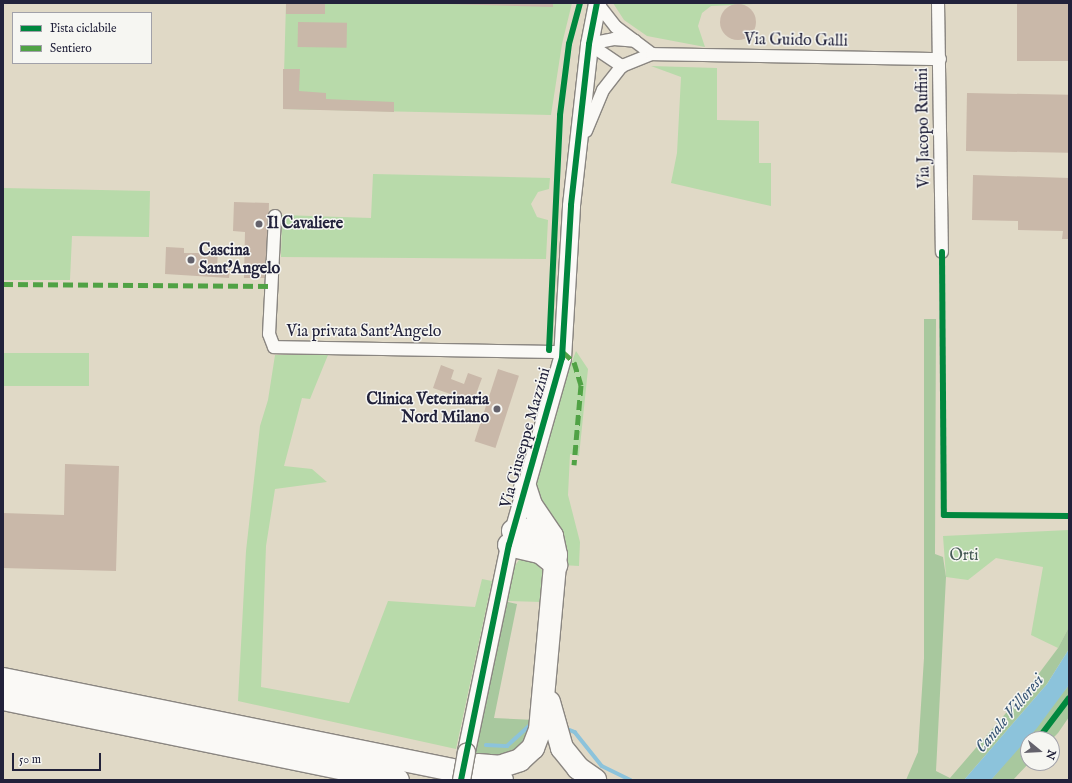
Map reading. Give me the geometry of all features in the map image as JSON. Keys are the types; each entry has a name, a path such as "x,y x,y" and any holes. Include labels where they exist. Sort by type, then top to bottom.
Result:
{"highway":[{"path":"413,764 423,756 490,767 520,760 537,740 546,689 556,565 552,536 531,505 525,487"},
{"path":"511,538 533,529 552,536"},
{"path":"511,538 540,552 556,565"},
{"path":"3,679 413,764 502,780"},
{"path":"546,689 562,748 578,768 595,780"},
{"path":"3,699 369,777 398,780"}],"street":[{"path":"597,3 616,27 652,54"},
{"name":"Via Giuseppe Mazzini","path":"460,780 511,538 563,352 571,205 589,44 597,3"},
{"name":"Via Jacopo Ruffini","path":"938,3 942,252"},
{"path":"589,44 614,39 636,41"},
{"path":"589,44 622,66"},
{"name":"Via Guido Galli","path":"571,205 587,121 603,90 622,66 652,54 940,59"},
{"name":"Via privata Sant'Angelo","path":"276,216 269,334 274,346 563,352"}],"green space":[{"path":"286,3 572,3 562,44 551,115 283,109"},
{"path":"613,3 772,3 711,6 702,13 698,26 705,47 647,36 624,20"},
{"path":"651,66 717,68 717,120 759,121 759,163 771,163 771,206 671,183 677,153 681,77"},
{"path":"373,174 550,178 549,189 538,192 531,204 537,217 548,220 546,259 281,257 282,215 371,218"},
{"path":"3,188 150,191 149,237 72,236 70,280 3,280"},
{"path":"924,319 936,319 935,554 943,557 946,577 936,771 950,778 1031,684 1058,648 1069,627 1069,649 1047,684 964,780 906,780 918,752 924,658"},
{"path":"576,351 588,369 579,456 570,454 568,495 580,542 579,566 562,565 535,488 558,399"},
{"path":"3,353 89,353 89,386 3,386"},
{"path":"275,355 328,355 310,399 302,398 284,466 312,469 327,482 275,489 266,546 261,687 349,703 388,601 475,607 482,579 492,581 456,749 238,701 246,551 260,426 268,400"},
{"name":"Orti","path":"1069,530 1069,627 1058,648 1031,635 1043,567 996,558 968,580 946,577 943,536"},
{"path":"532,558 545,574 542,602 504,601 514,567 519,560"},
{"path":"504,601 517,604 494,718 535,720 516,756 474,760"},
{"path":"1069,685 1069,717 1059,731 1031,731"},
{"path":"1020,745 1020,771 1021,771 1013,780 991,780"}],"water":[{"path":"1069,649 1069,685 1037,728 1034,731 1020,731 1020,747 991,780 964,780 1047,684"}],"building":[{"path":"286,3 325,3 325,14 286,14"},
{"path":"411,3 553,3 553,7"},
{"path":"1017,3 1069,3 1069,61 1017,61"},
{"path":"742,4 751,9 755,15 755,29 751,35 742,40 734,40 725,35 721,29 720,18 725,9 731,5"},
{"path":"298,22 347,23 347,48 298,47"},
{"path":"283,69 300,69 299,91 326,93 326,99 394,102 394,112 283,109"},
{"path":"967,93 1069,95 1068,153 966,151"},
{"path":"973,175 1069,178 1069,239 1062,239 1063,231 1018,230 1018,221 972,220"},
{"path":"234,202 269,203 267,278 244,278 245,232 233,231"},
{"name":"Cascina Sant'Angelo","path":"166,247 184,248 184,253 218,253 217,266 230,266 229,278 165,274"},
{"path":"441,365 454,370 451,379 464,384 468,373 482,378 473,402 433,388"},
{"name":"Clinica Veterinaria Nord Milano","path":"498,369 519,376 495,448 475,441"},
{"path":"65,464 119,466 116,571 3,568 3,513 64,515"}],"waterway":[{"path":"486,745 507,746 530,725"},
{"path":"565,728 575,732 602,766 631,780"}],"marked path":[{"path":"3,284 272,286"},
{"path":"563,352 574,362 581,385 574,465"}],"cycle path":[{"path":"549,350 560,115 569,44 580,3"},
{"path":"461,780 509,545 562,358 571,205 589,44 597,3"},
{"path":"942,252 944,515 1069,516"},
{"path":"1044,731 1069,698"}],"place":[{"name":"Il Cavaliere","path":"259,224"},
{"name":"Cascina Sant'Angelo","path":"191,260"},
{"name":"Clinica Veterinaria Nord Milano","path":"497,409"}],"water label":[{"name":"Canale Villoresi","path":"1010,714"}]}
